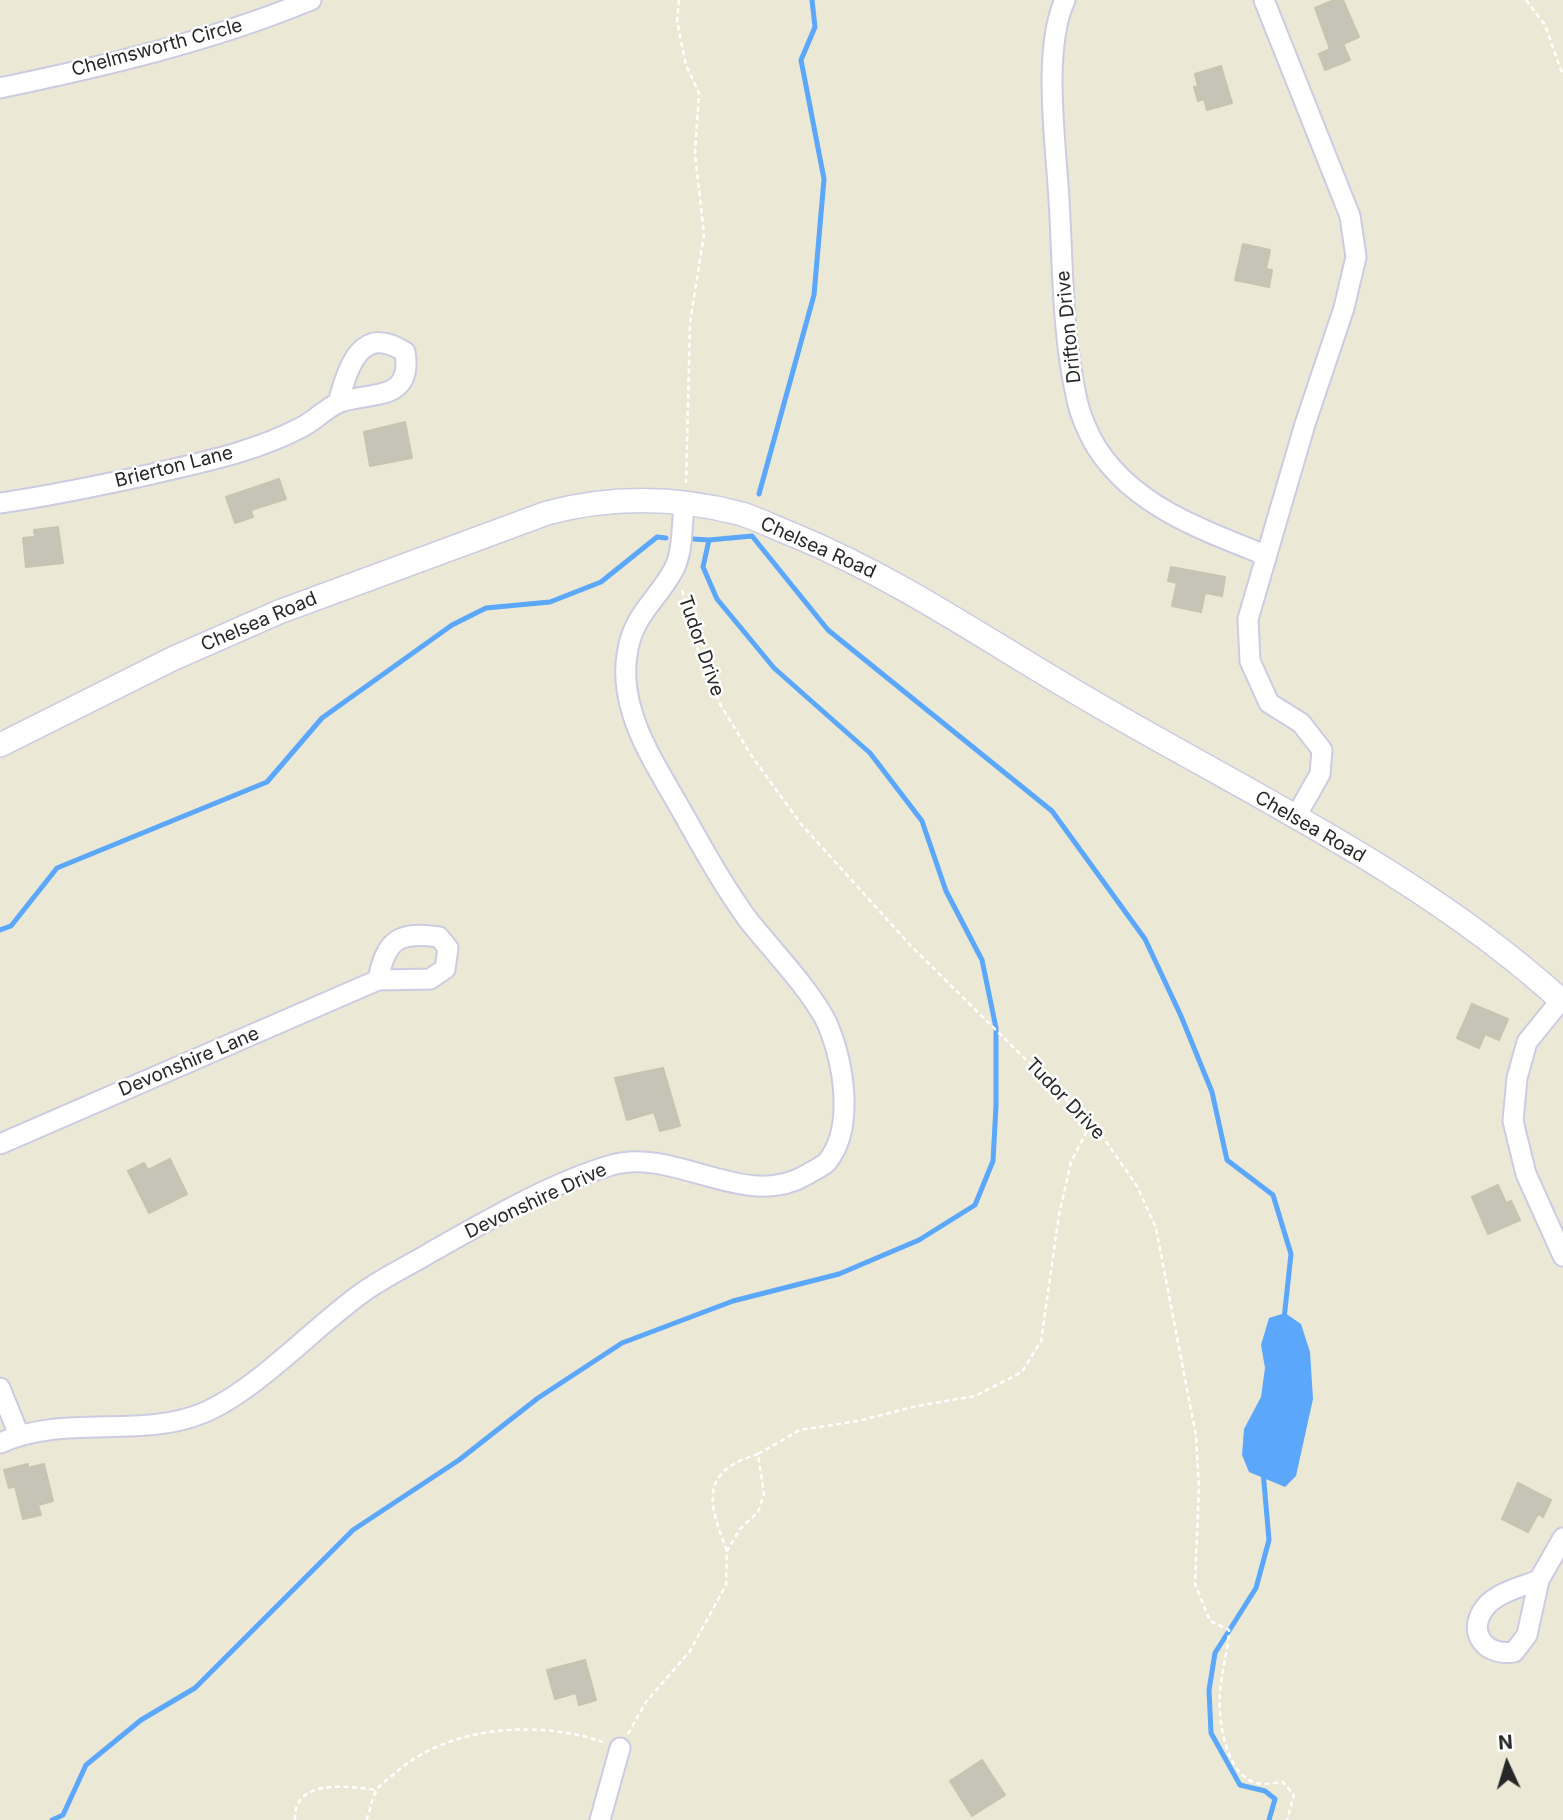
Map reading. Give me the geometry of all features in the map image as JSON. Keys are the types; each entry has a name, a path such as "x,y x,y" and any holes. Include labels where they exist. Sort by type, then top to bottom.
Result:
{"street":[{"name":"Chelmsworth Circle","path":"0,88 152,53 269,18 312,0"},
{"name":"Drifton Drive","path":"1065,0 1060,10 1052,71 1066,334 1076,398 1099,453 1135,493 1206,531 1265,555"},
{"path":"1264,0 1350,216 1356,257 1344,308 1265,555 1248,619 1250,661 1269,703 1301,723 1322,750 1320,774 1294,818"},
{"name":"Brierton Lane","path":"0,503 58,495 228,457 301,428 338,402"},
{"name":"Chelsea Road","path":"0,745 172,659 279,612 525,520 587,503 636,500 684,504 743,514 904,586 1079,694 1294,818 1475,927 1562,1001"},
{"path":"676,566 684,504"},
{"name":"Devonshire Drive","path":"0,1443 19,1435 73,1426 160,1422 203,1413 239,1391 363,1292 492,1217 614,1164 648,1162 711,1178 765,1186 795,1182 826,1163 840,1135 844,1094 841,1058 824,1017 745,915 708,858 657,768 633,716 625,683 627,652 636,620 676,566"},
{"name":"Devonshire Lane","path":"0,1144 378,980"},
{"path":"1562,1001 1527,1042 1517,1078 1513,1121 1526,1174 1563,1256"},
{"path":"0,1388 19,1435"},
{"path":"1539,1580 1563,1538"},
{"path":"600,1820 620,1748"}],"path":[{"path":"679,0 679,32 686,65 699,93 695,154 704,234 690,323 684,504"},
{"path":"1526,0 1545,25 1563,76"},
{"name":"Tudor Drive","path":"676,566 698,650 720,704 753,758 801,824 911,946 1091,1124 1137,1186 1156,1228 1196,1436 1199,1488 1195,1584 1210,1621 1229,1630 1228,1656 1220,1690 1219,1720 1241,1774 1260,1784 1283,1782 1294,1795 1287,1820"},
{"path":"366,1820 376,1790 411,1758 448,1742 485,1732 554,1731 590,1738 620,1748 646,1702 690,1651 726,1585 727,1551 712,1514 711,1494 716,1478 738,1460 758,1454 800,1430 858,1421 916,1406 975,1396 1021,1372 1041,1341 1071,1162 1091,1124"},
{"path":"727,1551 740,1529 758,1512 764,1494 758,1454"},
{"path":"295,1820 295,1808 303,1795 325,1787 376,1790"}],"water":[{"path":"1285,1313 1301,1324 1310,1352 1313,1399 1296,1476 1285,1487 1249,1472 1242,1455 1244,1429 1261,1397 1265,1368 1261,1345 1269,1318"}],"building":[{"path":"1334,0 1343,0 1359,37 1343,44 1350,60 1325,70 1319,54 1330,49 1315,8"},
{"path":"1221,66 1232,103 1207,110 1204,99 1198,101 1194,87 1198,86 1195,74"},
{"path":"1243,244 1270,250 1266,269 1272,270 1269,287 1235,280"},
{"path":"405,422 412,458 370,466 364,432"},
{"path":"279,479 286,499 251,510 253,517 235,523 226,497"},
{"path":"58,527 63,563 26,567 23,538 35,537 34,530"},
{"path":"1171,567 1225,577 1222,596 1205,593 1201,612 1172,606 1177,583 1168,581"},
{"path":"1472,1004 1508,1019 1499,1040 1485,1034 1479,1048 1457,1038"},
{"path":"663,1068 680,1126 660,1131 654,1112 627,1120 615,1078"},
{"path":"170,1159 187,1194 149,1213 128,1171 144,1163 148,1170"},
{"path":"1498,1185 1506,1203 1511,1201 1520,1220 1488,1234 1472,1197"},
{"path":"28,1464 28,1468 44,1464 53,1501 38,1505 41,1515 23,1519 15,1486 9,1488 4,1470"},
{"path":"1518,1483 1551,1500 1543,1517 1538,1514 1528,1532 1502,1519"},
{"path":"585,1660 596,1700 579,1705 576,1693 555,1699 547,1670"},
{"path":"982,1760 1005,1795 972,1816 950,1781"}],"waterway":[{"path":"759,494 814,295 824,179 801,60 815,27 812,0"},
{"path":"52,1820 63,1815 86,1765 141,1720 195,1688 353,1530 459,1460 538,1398 622,1343 733,1301 839,1274 919,1240 975,1205 993,1161 996,1106 996,1028 982,960 946,891 922,821 870,753 774,668 717,599 703,567 709,540 752,536 828,630 1052,811 1145,939 1212,1092 1227,1160 1273,1195 1291,1254 1284,1319"},
{"path":"0,930 11,926 57,868 267,782 322,718 452,625 486,608 550,602 601,582 657,537 666,538"},
{"path":"693,539 709,540"},
{"path":"1263,1471 1269,1540 1256,1588 1215,1653 1209,1690 1211,1733 1240,1785 1265,1791 1275,1799 1269,1820"}]}
